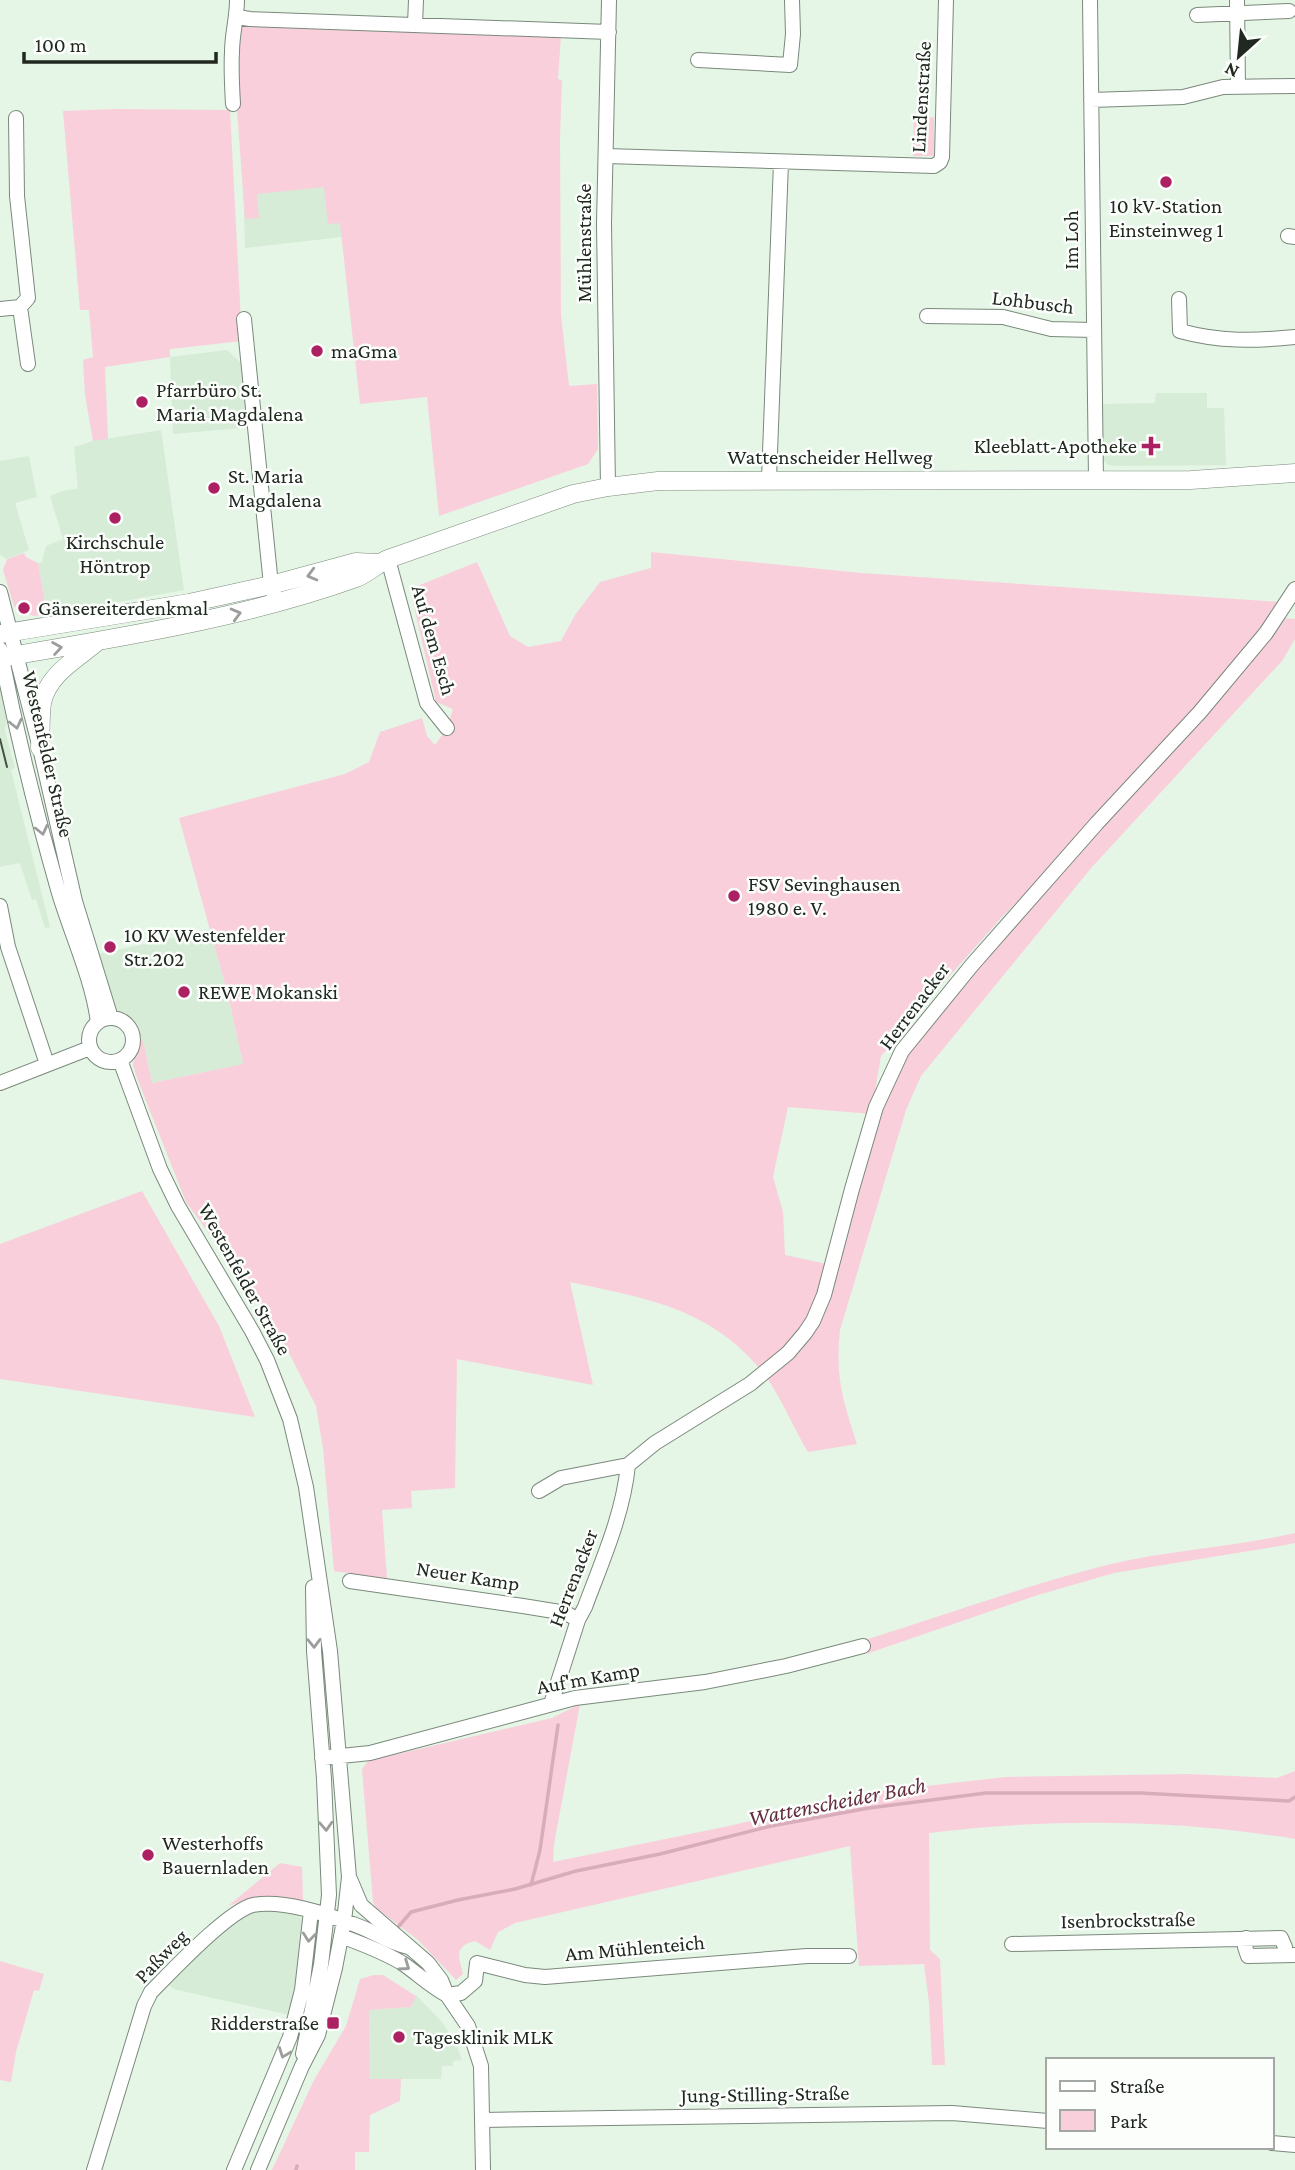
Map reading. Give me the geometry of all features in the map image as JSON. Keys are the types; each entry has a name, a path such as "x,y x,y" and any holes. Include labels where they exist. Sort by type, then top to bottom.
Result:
{"main road":[{"name":"Wattenscheider Hellweg","path":"5,655 173,628 274,594 356,562 383,561 549,502 608,487 658,481 1204,479 1295,473"},
{"name":"Wattenscheider Hellweg","path":"5,633 189,603 274,594"},
{"name":"Wattenscheider Hellweg","path":"55,677 97,642"},
{"name":"Westenfelder Straße","path":"40,748 44,694 55,677"}],"street":[{"path":"233,104 232,51 237,0"},
{"path":"415,25 416,0"},
{"name":"Mühlenstraße","path":"608,487 604,268 609,0"},
{"path":"698,60 790,65 792,0"},
{"name":"Lindenstraße","path":"606,156 934,166 940,162 943,147 946,0"},
{"name":"Im Loh","path":"1090,0 1096,480"},
{"path":"1237,7 1238,86"},
{"path":"1197,15 1237,7 1289,11"},
{"path":"237,17 609,32"},
{"path":"1091,100 1183,97 1223,87 1295,86"},
{"path":"0,309 20,307 28,298 17,196 16,118"},
{"path":"769,479 781,162"},
{"path":"1179,299 1180,331 1209,339 1255,341 1295,337"},
{"path":"20,307 28,363"},
{"name":"Lohbusch","path":"927,316 1003,317 1051,329 1093,330"},
{"path":"244,319 274,594"},
{"name":"Auf dem Esch","path":"383,561 427,703 447,728"},
{"name":"Herrenacker","path":"539,1491 561,1478 628,1465 655,1443 750,1384 788,1353 805,1333 824,1295 876,1107 902,1051 1061,863 1200,712 1266,633 1295,589"},
{"path":"0,592 5,655"},
{"name":"Westenfelder Straße","path":"5,655 40,748 104,1020"},
{"name":"Westenfelder Straße","path":"5,655 47,851 66,918 104,1020"},
{"path":"0,906 8,947 47,1065"},
{"name":"Westenfelder Straße","path":"90,1048 89,1033 104,1020 124,1022 132,1034 132,1046 120,1060 160,1169 178,1206 267,1360 299,1450 312,1526 330,1650 349,1877 344,1921 323,2021 258,2170"},
{"path":"0,1083 90,1048 102,1060 120,1060"},
{"name":"Herrenacker","path":"551,1704 578,1620 586,1607 618,1517 626,1489 628,1465"},
{"name":"Westenfelder Straße","path":"302,2066 327,1916 327,1849 314,1651 312,1526"},
{"name":"Neuer Kamp","path":"350,1581 523,1606 566,1614 578,1620"},
{"name":"Auf'm Kamp","path":"322,1758 370,1754 575,1698 705,1682 786,1666 863,1646"},
{"path":"349,1877 361,1905 428,1963 442,1980 447,1995 468,2026 476,2046 482,2080 483,2170"},
{"name":"Paßweg","path":"94,2170 150,1992 240,1910 264,1904 312,1911 327,1916"},
{"path":"234,2170 290,2037 302,1990 312,1911"},
{"path":"327,1916 356,1924 392,1943 408,1947"},
{"path":"327,1916 341,1936 377,1949 404,1964 431,1987 447,1995"},
{"name":"Isenbrockstraße","path":"1012,1944 1281,1938 1290,1955"},
{"name":"Am Mühlenteich","path":"447,1995 461,1993 475,1980 477,1963 545,1977 793,1957 849,1956"},
{"name":"Jung-Stilling-Straße","path":"482,2120 952,2113 1046,2121"},
{"path":"1274,2143 1295,2145"}],"shaded area":[{"path":"334,165 342,237 245,248 243,176"},
{"path":"227,350 242,364 252,427 173,434 170,357"},
{"path":"1156,393 1207,393 1207,408 1224,408 1226,465 1116,466 1108,465 1102,459 1098,404 1155,403"},
{"name":"Kirchschule Höntrop","path":"161,430 184,590 47,615 38,563 42,562 46,546 63,539 50,496 78,489 74,447 93,441"},
{"path":"29,456 37,497 15,503 29,550 6,559 0,555 0,461"},
{"path":"0,688 7,715 5,731 15,768 11,770 50,927 45,928 20,863 0,867"},
{"path":"210,930 243,1064 152,1083 143,1040 139,1041 134,1027 126,1018 114,1011 93,955"},
{"path":"268,1911 297,1915 303,1924 304,1932 290,2015 174,1989 166,1983 235,1919 249,1913"},
{"path":"416,1995 442,2022 456,2044 462,2060 453,2061 453,2066 442,2066 441,2079 370,2079 369,2010 411,2007"}],"green space":[{"path":"238,23 561,35 558,79 562,80 561,315 569,386 597,384 598,449 588,464 439,516 427,397 360,404 340,223 328,224 324,187 257,194 259,218 245,219 237,110"},
{"path":"230,110 242,341 170,349 170,357 105,367 108,439 93,441 85,395 83,360 93,357 89,310 80,310 63,111"},
{"path":"914,117 934,117 934,156 913,156"},
{"path":"651,552 861,573 1280,602 1243,658 930,998 924,994 908,1017 907,1028 881,1056 871,1114 788,1107 773,1177 783,1212 785,1255 827,1264 877,1119 914,1040 1270,633 1276,633 1277,621 1281,618 1295,619 1295,639 1282,661 1092,867 921,1076 906,1110 840,1330 841,1388 857,1444 808,1452 760,1369 740,1348 697,1318 649,1300 570,1282 593,1385 457,1359 455,1488 411,1491 412,1508 382,1510 387,1579 334,1571 323,1448 316,1406 272,1320 186,1202 133,1065 139,1041 143,1040 152,1083 243,1064 228,995 179,818 345,774 369,762 380,732 422,718 427,736 435,745 447,728 453,709 436,702 410,589 477,562 510,636 528,647 561,641 575,615 600,582 651,568"},
{"path":"24,553 38,563 47,615 33,616 14,606 3,570 7,559"},
{"path":"142,1191 219,1326 255,1417 0,1379 0,1244"},
{"path":"1295,1533 1295,1543 1114,1573 1038,1595 866,1654 862,1641 1111,1564"},
{"path":"580,1704 553,1862 883,1791 1005,1777 1188,1774 1277,1778 1295,1771 1295,1839 1250,1832 1112,1823 1020,1825 929,1833 930,1950 940,1959 945,2065 932,2065 924,1964 859,1966 850,1846 515,1923 498,1932 490,1950 475,1941 463,1946 459,1953 463,1974 456,1980 418,1940 376,1908 373,1902 362,1769 368,1761 552,1718"},
{"path":"280,1863 302,1867 303,1902 256,1897 228,1906"},
{"path":"0,1961 44,1974 39,1991 34,1990 16,2052 11,2082 0,2080"},
{"path":"383,1975 416,1996 411,2007 369,2010 370,2079 401,2079 400,2101 370,2115 369,2152 355,2152 355,2170 272,2170 314,2080 346,2026 360,1979"}],"waterway":[{"path":"531,1885 540,1850 558,1725"},
{"name":"Wattenscheider Bach","path":"399,1926 411,1912 458,1900 515,1889 576,1871 660,1854 771,1826 869,1808 986,1793 1140,1793 1289,1801 1295,1797"},
{"path":"296,2170 297,2166"}],"tram line":[{"path":"0,739 7,767"}],"place":[{"name":"10 kV-Station Einsteinweg 1","path":"1166,182"},
{"name":"maGma","path":"317,351"},
{"name":"Pfarrbüro St. Maria Magdalena","path":"142,402"},
{"name":"Kleeblatt-Apotheke","path":"1151,446"},
{"name":"St. Maria Magdalena","path":"214,488"},
{"name":"Kirchschule Höntrop","path":"115,518"},
{"name":"Gänsereiterdenkmal","path":"24,608"},
{"name":"FSV Sevinghausen 1980 e. V.","path":"734,896"},
{"name":"10 KV Westenfelder Str.202","path":"110,947"},
{"name":"REWE Mokanski","path":"184,992"},
{"name":"Westerhoffs Bauernladen","path":"148,1855"},
{"name":"Ridderstraße","path":"333,2023"},
{"name":"Tagesklinik MLK","path":"399,2037"}]}
